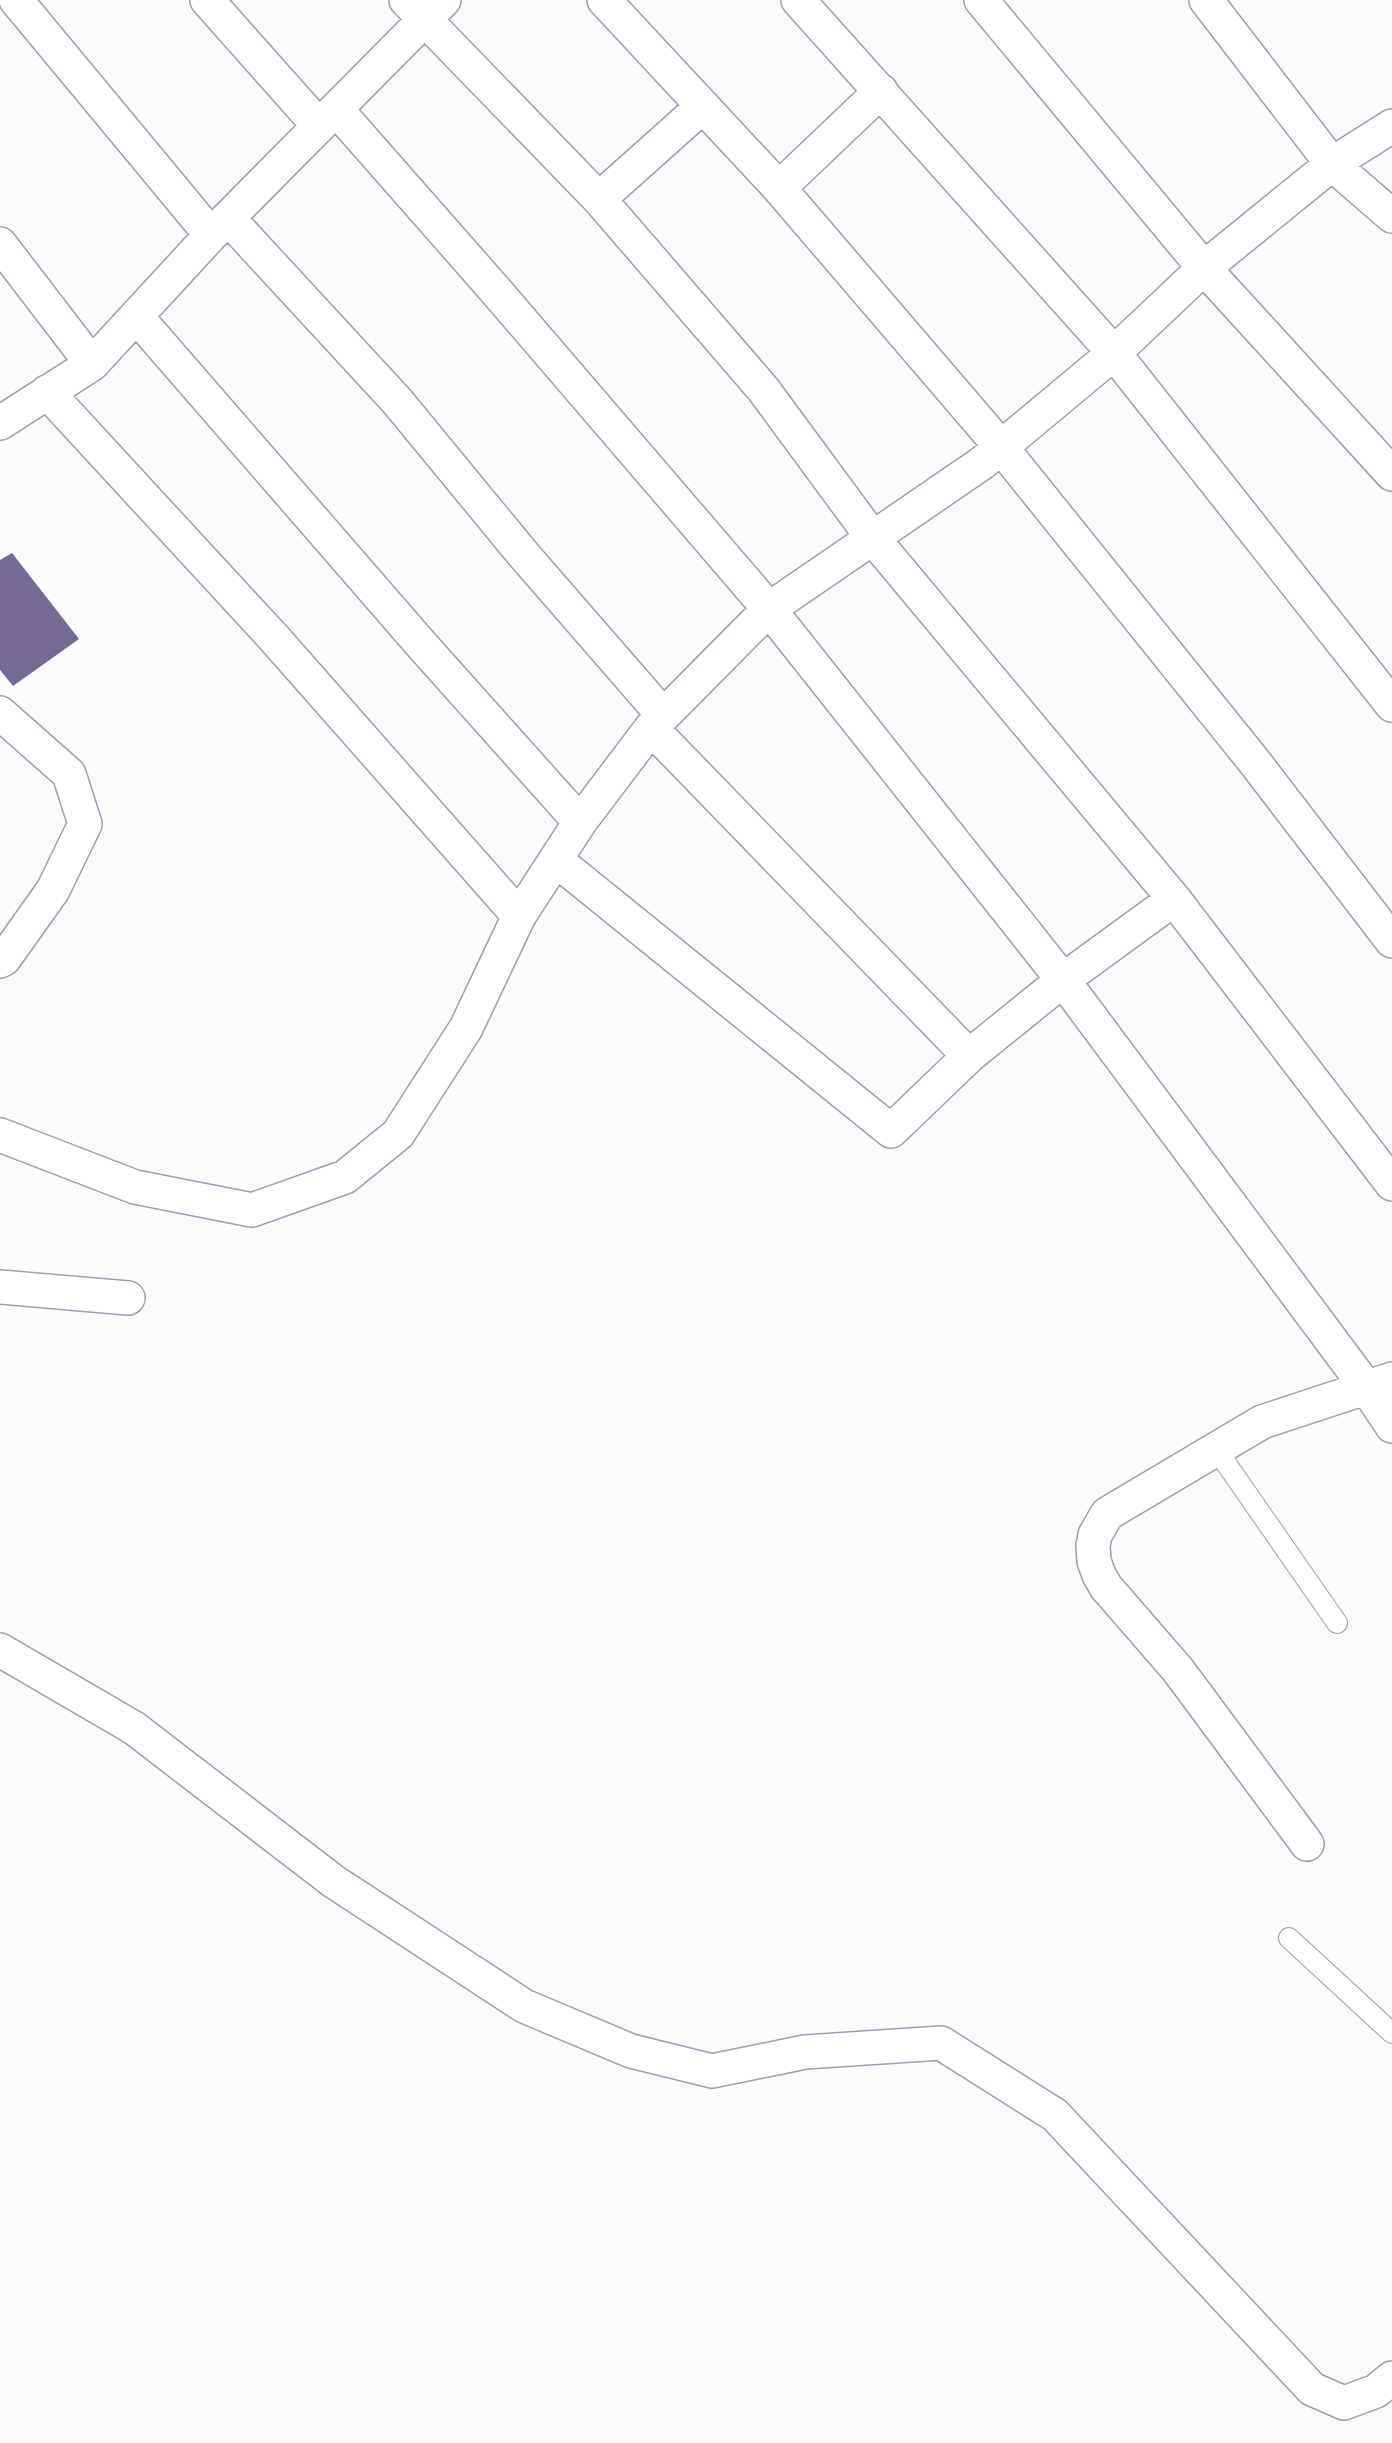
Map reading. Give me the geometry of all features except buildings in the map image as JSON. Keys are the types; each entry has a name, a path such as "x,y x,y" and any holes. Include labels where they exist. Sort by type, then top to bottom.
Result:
{"street":[{"path":"16,0 219,226 397,401 657,722 969,1056"},
{"path":"207,0 328,117 496,291 769,609 1379,1383 1392,1426"},
{"path":"604,0 779,188 1001,447 1252,760 1392,941"},
{"path":"798,0 1114,353 1392,705"},
{"path":"981,0 1204,268 1392,474"},
{"path":"1206,0 1332,164 1392,216"},
{"path":"0,423 93,364 219,226 328,117 424,7 599,199 763,389 872,537 1174,899 1392,1184"},
{"path":"779,188 881,91"},
{"path":"599,199 703,106"},
{"path":"0,1135 135,1187 252,1210 345,1177 398,1134 466,1028 519,916 580,822 657,722 769,609 982,463 1114,353 1204,268 1332,164 1392,126"},
{"path":"0,244 93,364"},
{"path":"136,316 420,643 580,822"},
{"path":"47,392 266,629 519,916"},
{"path":"0,713 69,774 85,824 53,890 4,959 0,961"},
{"path":"556,860 891,1131 969,1056 1063,980 1174,899"},
{"path":"0,1287 128,1298"},
{"path":"1307,1844 1178,1670 1106,1587 1094,1561 1093,1546 1095,1535 1107,1514 1262,1422 1379,1383"},
{"path":"0,1650 135,1728 333,1881 524,2006 631,2052 712,2071 805,2052 941,2043 1055,2115 1312,2389 1344,2403 1376,2391 1392,2378"}],"lane":[{"path":"1216,1449 1337,1623"},
{"path":"1289,1938 1392,2033"}]}
